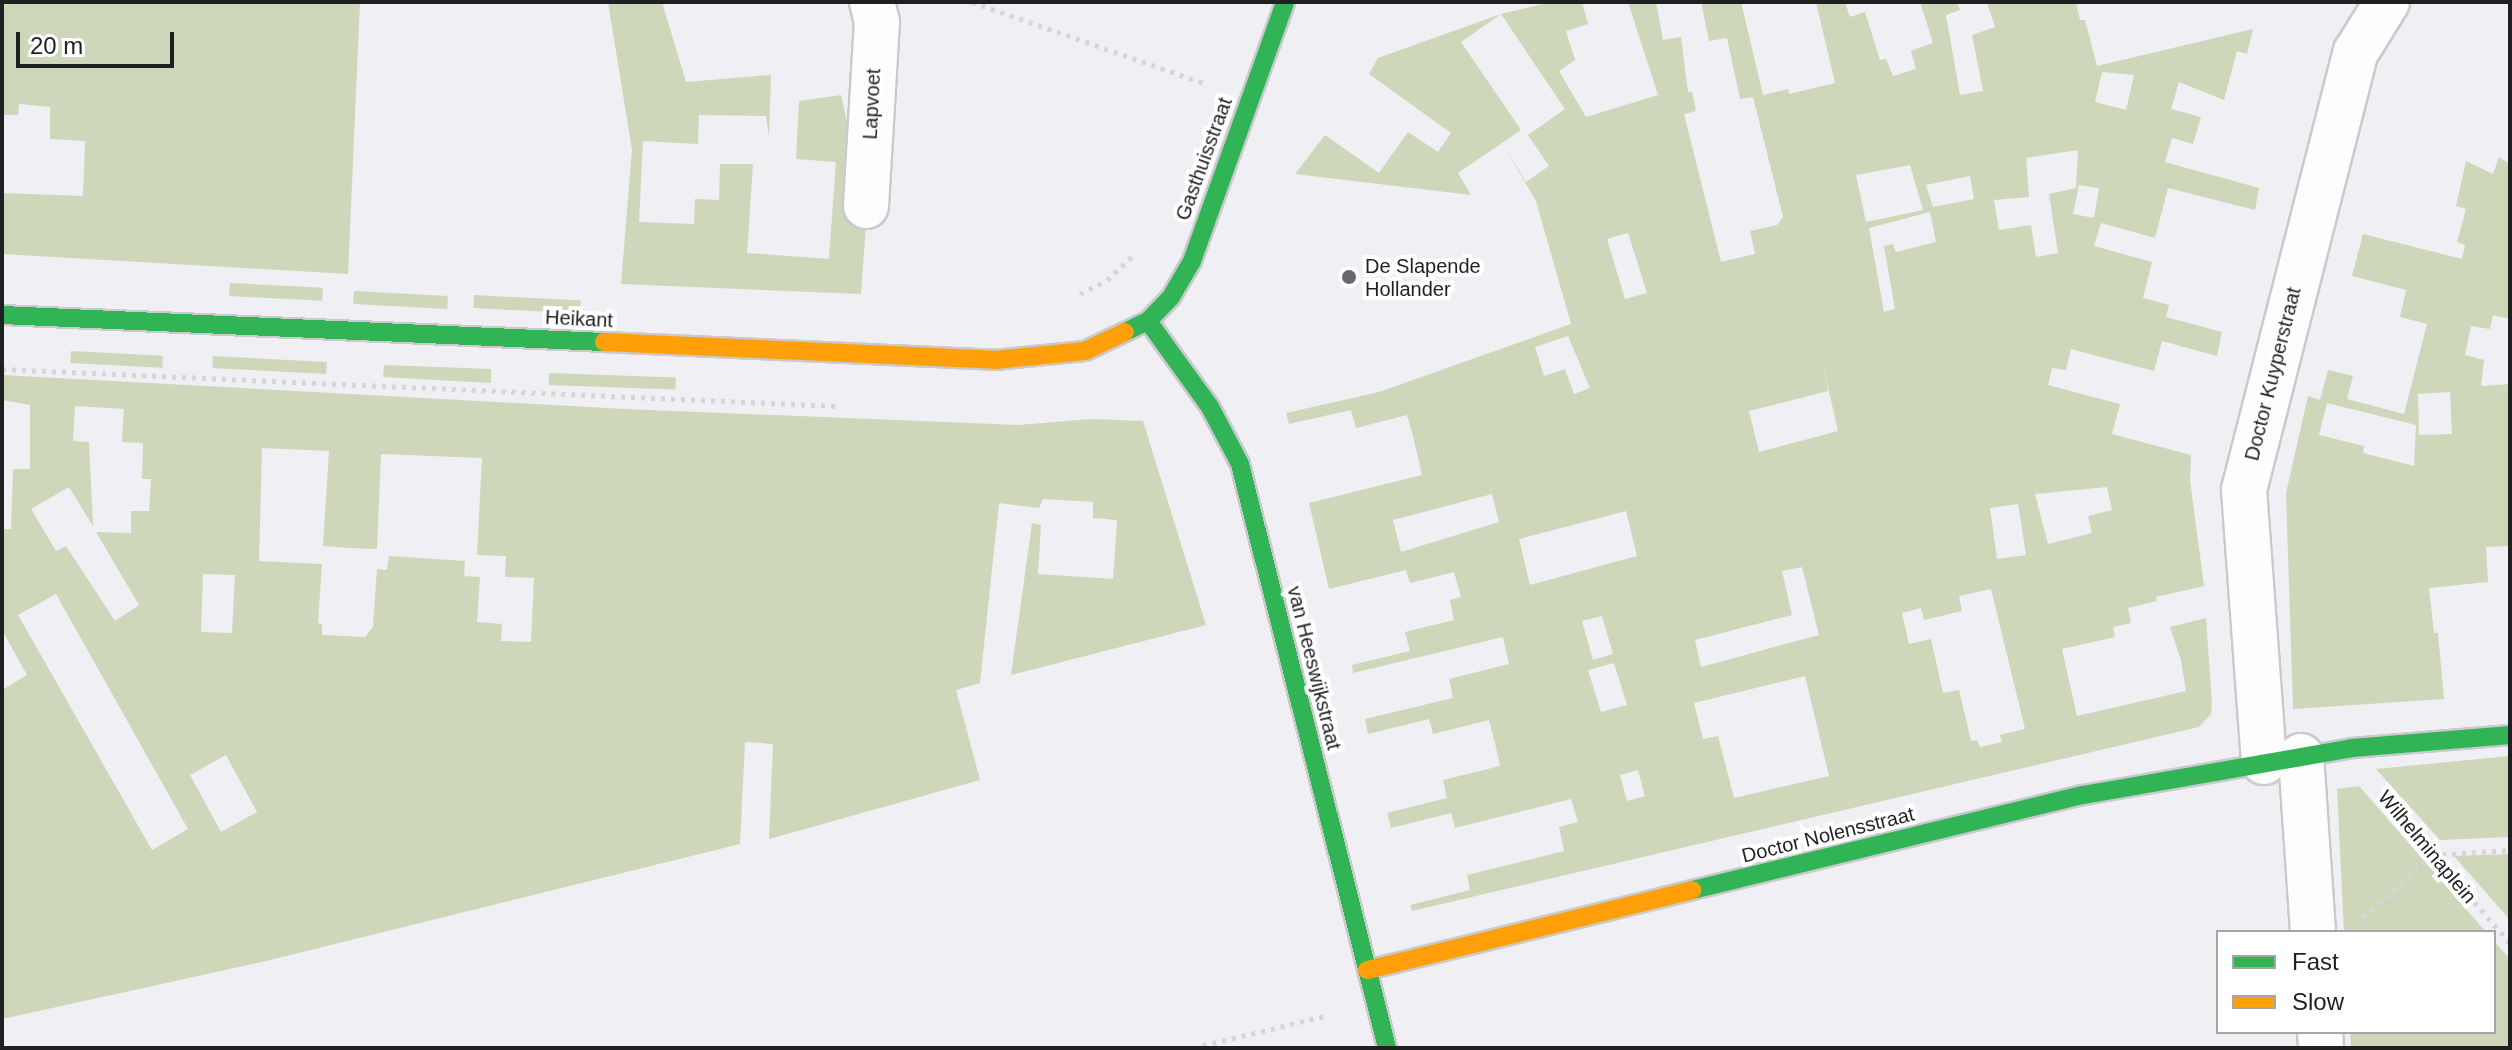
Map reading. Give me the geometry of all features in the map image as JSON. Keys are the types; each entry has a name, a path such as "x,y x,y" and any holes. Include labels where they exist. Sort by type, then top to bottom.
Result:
{"street":[{"name":"Lapvoet","path":"866,206 877,22 872,2"},
{"name":"Gasthuisstraat","path":"1148,321 1171,297 1192,261 1285,2"},
{"name":"Doctor Kuyperstraat","path":"2283,759 2244,490 2356,52 2387,2"},
{"name":"Heikant","path":"2,315 995,360 1085,351 1148,321"},
{"name":"van Heeswijkstraat","path":"1148,321 1210,407 1240,464 1387,1048"},
{"path":"2313,929 2283,759 2344,749 2510,735"},
{"name":"Doctor Nolensstraat","path":"1367,970 2083,795 2283,759"}],"path":[{"path":"972,2 1249,99"},
{"path":"1072,299 1107,280 1140,249"},
{"name":"Wilhelminaplein","path":"2344,749 2510,943"},
{"path":"2313,929 2356,924 2432,855 2510,850"},
{"path":"1193,1048 1376,1003"}],"green space":[{"path":"2,2 360,2 348,274 2,254 2,193 83,196 85,141 50,139 50,107 19,104 18,115 2,115"},
{"path":"608,2 662,2 686,82 771,75 769,137 766,116 699,115 698,144 643,141 639,222 694,224 695,199 719,200 720,164 753,164 747,253 829,259 836,162 796,159 799,101 841,95 867,212 861,294 621,284 632,150"},
{"path":"1552,2 1582,2 1588,24 1566,31 1575,60 1559,71 1586,117 1658,95 1628,2 1656,2 1663,40 1681,37 1688,92 1692,92 1696,111 1684,114 1721,262 1755,254 1750,231 1777,225 1783,217 1753,97 1740,99 1727,38 1709,41 1701,2 1741,2 1763,95 1788,89 1789,94 1835,83 1816,2 1845,2 1850,17 1865,12 1880,60 1886,59 1893,76 1916,69 1911,51 1933,43 1920,2 1957,2 1960,10 1946,15 1960,95 1983,91 1972,35 1995,27 1987,2 2076,2 2080,20 2085,20 2097,66 2253,29 2247,54 2237,51 2224,100 2179,82 2171,109 2201,117 2193,144 2172,138 2165,162 2259,188 2255,210 2168,188 2155,238 2101,223 2094,246 2152,262 2143,298 2169,305 2166,317 2222,332 2217,356 2162,341 2154,371 2071,349 2066,370 2052,368 2048,385 2120,404 2112,434 2191,455 2190,480 2204,586 2156,597 2157,601 2128,608 2131,623 2113,627 2115,637 2062,649 2077,716 2186,691 2181,660 2170,627 2206,618 2212,703 2211,714 2199,727 1412,911 1410,905 1470,890 1467,875 1564,851 1559,827 1578,822 1571,799 1455,828 1451,813 1391,828 1387,813 1447,798 1443,780 1500,766 1495,743 1489,720 1433,734 1429,719 1368,734 1365,719 1453,698 1449,679 1509,664 1503,637 1353,673 1352,665 1410,651 1405,632 1454,620 1450,600 1461,597 1454,572 1410,583 1406,570 1329,589 1309,503 1422,475 1413,436 1407,415 1356,428 1351,410 1289,424 1286,413 1379,392 1571,324 1536,201 1502,143 1526,182 1549,166 1528,135 1565,109 1501,14","holes":["2102,72 2134,75 2126,110 2095,102","2078,150 2076,188 2049,194 2058,253 2036,257 2031,225 1999,230 1994,200 2029,197 2026,158","1910,165 1923,210 1866,222 1856,175","1970,176 1974,199 1933,207 1926,185","2079,185 2099,188 2094,218 2073,214","1930,212 1936,242 1896,252 1893,244 1884,246 1895,309 1884,312 1869,228","1628,233 1647,293 1625,299 1607,239","1568,336 1590,388 1574,394 1565,369 1544,376 1535,347","1823,365 1838,431 1759,452 1749,411 1828,391","2107,487 2112,510 2088,516 2092,533 2048,544 2035,494","1492,494 1499,522 1401,552 1393,520","2018,504 2026,555 1997,559 1990,508","1626,511 1637,556 1530,585 1519,539","1802,567 1819,635 1701,667 1695,640 1792,615 1782,571","1991,589 2025,729 2000,735 2002,742 1980,747 1977,740 1971,741 1959,690 1943,693 1931,639 1909,644 1902,613 1921,608 1924,620 1962,611 1959,596","1602,616 1613,654 1593,660 1582,621","1614,663 1627,705 1601,712 1588,670","1805,676 1829,776 1734,798 1718,736 1703,739 1694,703","1638,770 1645,796 1627,801 1620,775"]},
{"path":"1501,14 1461,42 1521,130 1458,173 1471,195 1295,174 1325,135 1379,173 1408,132 1438,152 1451,133 1369,74 1378,58"},
{"path":"2499,157 2510,164 2510,319 2493,315 2490,329 2471,326 2465,355 2484,360 2481,386 2510,384 2510,546 2486,547 2488,582 2429,588 2434,633 2438,633 2444,699 2293,709 2286,493 2308,396 2320,400 2328,370 2353,376 2347,399 2404,414 2427,324 2400,317 2406,290 2352,276 2363,234 2462,259 2465,245 2457,242 2466,209 2456,206 2466,161 2493,174","holes":["2450,392 2452,434 2419,435 2418,394","2327,403 2416,425 2414,466 2363,453 2364,446 2319,435"]},
{"path":"230,283 323,288 322,301 229,296"},
{"path":"354,291 448,296 447,309 353,304"},
{"path":"474,295 581,301 580,314 473,308"},
{"path":"71,351 163,356 162,368 70,363"},
{"path":"213,356 327,362 326,374 212,368"},
{"path":"384,365 491,369 491,383 383,377"},
{"path":"549,373 676,377 676,389 549,385"},
{"path":"2,375 625,409 1018,425 1092,419 1143,421 1206,625 1011,675 1032,523 1041,525 1038,574 1113,579 1117,520 1093,518 1093,502 1043,499 1039,508 999,503 980,683 956,690 980,780 769,839 773,744 745,742 740,844 266,961 2,1019 2,690 27,675 2,630 2,529 11,529 13,469 30,469 30,405 2,400","holes":["75,406 124,409 122,442 143,443 142,479 151,479 149,511 131,511 131,533 96,532 139,605 115,621 66,546 56,551 31,509 69,487 93,526 89,442 73,441","262,448 329,451 323,546 350,548 377,549 381,454 482,458 477,555 506,556 505,577 534,578 531,642 501,641 502,624 477,622 480,577 464,576 465,561 389,556 387,570 377,569 373,627 365,637 322,635 322,624 318,623 322,564 259,561","203,574 235,575 232,633 201,632","56,594 188,829 152,850 18,615","226,755 257,812 221,832 190,775"]},
{"path":"2510,756 2510,837 2440,840 2376,769"},
{"path":"2359,786 2484,930 2344,930 2337,789"},
{"path":"2510,854 2510,920 2454,856"},
{"path":"2496,943 2510,959 2510,1048 2351,1048 2350,1034 2496,1034"}],"traffic: fast":[{"path":"1125,332 1148,321 1171,297 1192,261 1285,2"},
{"path":"2,315 604,342"},
{"path":"1148,321 1210,407 1240,464 1387,1048"},
{"path":"1692,890 2083,795 2352,748 2510,735"}],"traffic: slow":[{"path":"604,342 995,360 1085,351 1125,332"},
{"path":"1367,970 1692,890"}],"place":[{"name":"De Slapende Hollander","path":"1349,277"}]}
